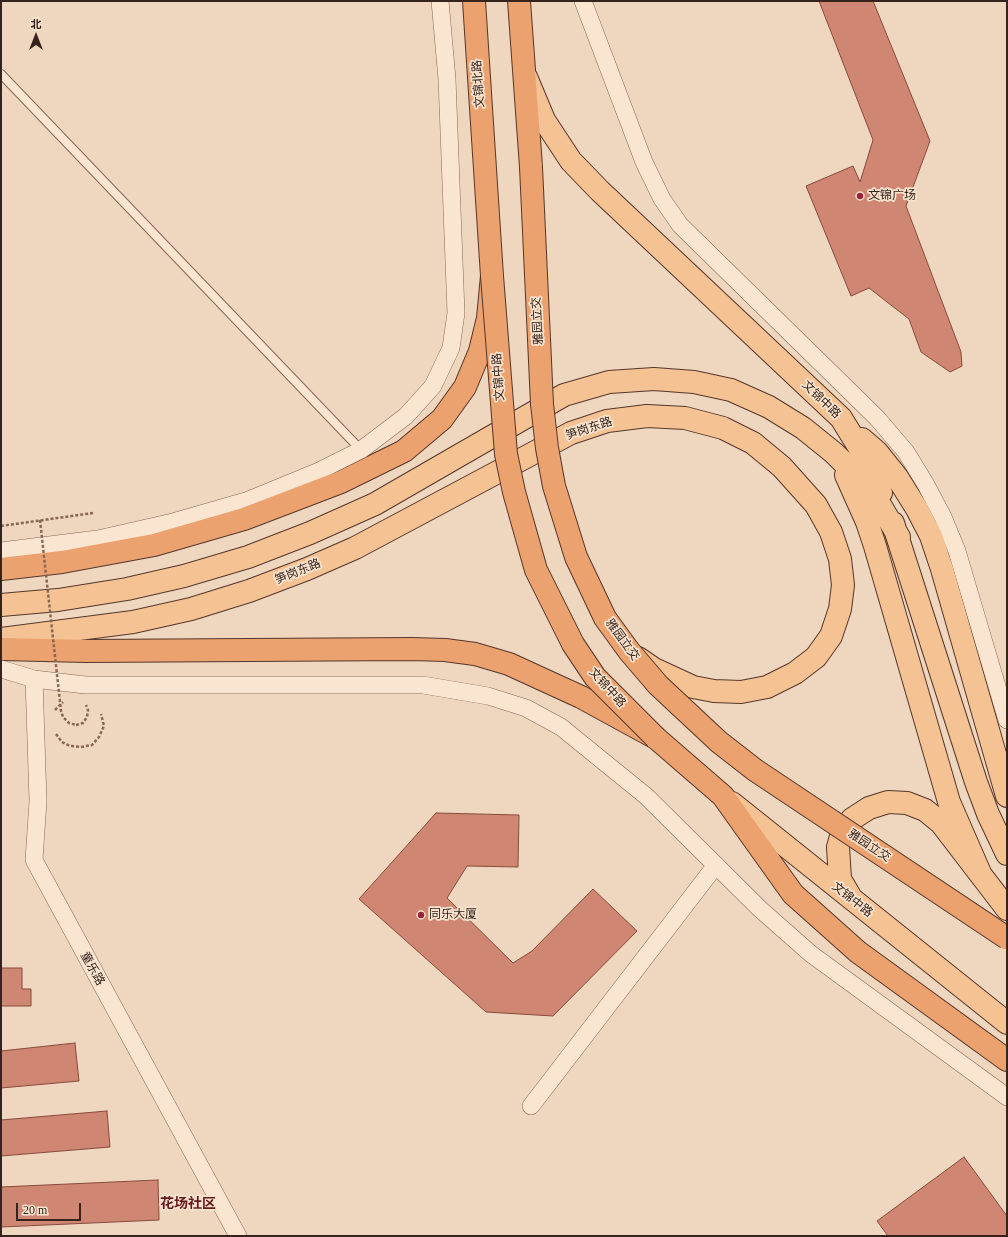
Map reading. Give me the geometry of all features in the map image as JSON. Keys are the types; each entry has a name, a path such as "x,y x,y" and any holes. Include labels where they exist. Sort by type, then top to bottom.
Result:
{"highway":[{"name":"文锦北路","path":"474,1 485,168"},
{"path":"519,1 524,72"},
{"name":"雅园立交","path":"524,72 531,167 542,404 554,486 576,557 605,618 629,652 658,685 719,742 755,770 1007,938"},
{"name":"文锦中路","path":"485,168 506,454 514,492 536,570 573,644 595,677 656,738 723,796"},
{"path":"1,569 62,562 154,545 244,519 341,482 404,451 442,419 465,388 480,351 488,318 492,276"},
{"path":"1,649 94,651 412,649 445,650 475,654 510,664 581,697 656,738"},
{"path":"723,796 792,894 858,952 1007,1060"}],"main road":[{"name":"文锦中路","path":"524,72 544,120 571,161 600,191 841,418 862,452 899,538 976,782 1005,852"},
{"path":"1,605 58,600 127,589 184,576 248,557 310,533 375,504 564,395 609,382 654,379 694,382 730,390 769,407 803,428 834,453 860,479 882,508 899,538"},
{"name":"笋岗东路","path":"1,639 133,622 191,608 249,591 307,569 355,548 571,433 607,421 647,416 685,418 722,428 753,443 782,467 816,505 831,532 840,559 843,586 840,609 831,636 816,656 795,674 767,687 741,692 714,691 693,687 654,670 629,652"},
{"path":"841,418 877,452 897,477 917,509 931,536 942,568 1007,796"},
{"path":"834,453 854,490 866,522 949,802 980,873"},
{"name":"文锦中路","path":"723,796 1007,1023"},
{"path":"853,901 840,879 838,847 842,833 852,819 869,808 888,802 907,803 925,810 941,823 1007,909"}],"street":[{"path":"1,551 98,539 173,522 246,501 319,471 361,450 406,416 433,386 450,348 456,313 447,79 440,1"},
{"path":"583,1 644,162 662,199 680,225 877,418 906,452 925,483 943,517 957,551 1007,720"},
{"path":"1,669 34,679 85,685 423,685 488,696 526,708 561,727 646,796 760,909 811,954 1007,1097"},
{"name":"童乐路","path":"34,679 38,802 34,860 238,1236"},
{"path":"531,1106 716,865"}],"lane":[{"path":"1,74 361,450"}],"path":[{"path":"1,526 93,513"},
{"path":"40,520 61,711 63,717 69,723 76,725 83,723 88,717 88,710 84,702"},
{"path":"52,717 61,703 68,700"},
{"path":"54,729 62,742 70,746 81,747 92,745 99,737 104,726 101,714"}],"building":[{"name":"文锦广场","path":"819,1 873,1 930,141 906,206 961,352 962,366 950,372 921,352 909,319 869,288 851,296 806,186 853,166 860,182 873,140"},
{"name":"同乐大厦","path":"436,813 519,815 518,867 467,866 447,898 513,963 532,951 593,889 637,931 553,1016 486,1012 359,899"},
{"path":"1,968 22,968 22,989 31,989 31,1006 1,1006"},
{"path":"75,1043 79,1081 1,1088 1,1051"},
{"path":"107,1111 110,1147 1,1156 1,1120"},
{"path":"964,1157 1007,1216 1007,1236 888,1236 877,1221"},
{"path":"158,1180 159,1220 1,1227 1,1187"}],"place":[{"name":"文锦广场","path":"860,196"},
{"name":"同乐大厦","path":"421,915"}],"district":[{"name":"花场社区","path":"188,1204"}]}
